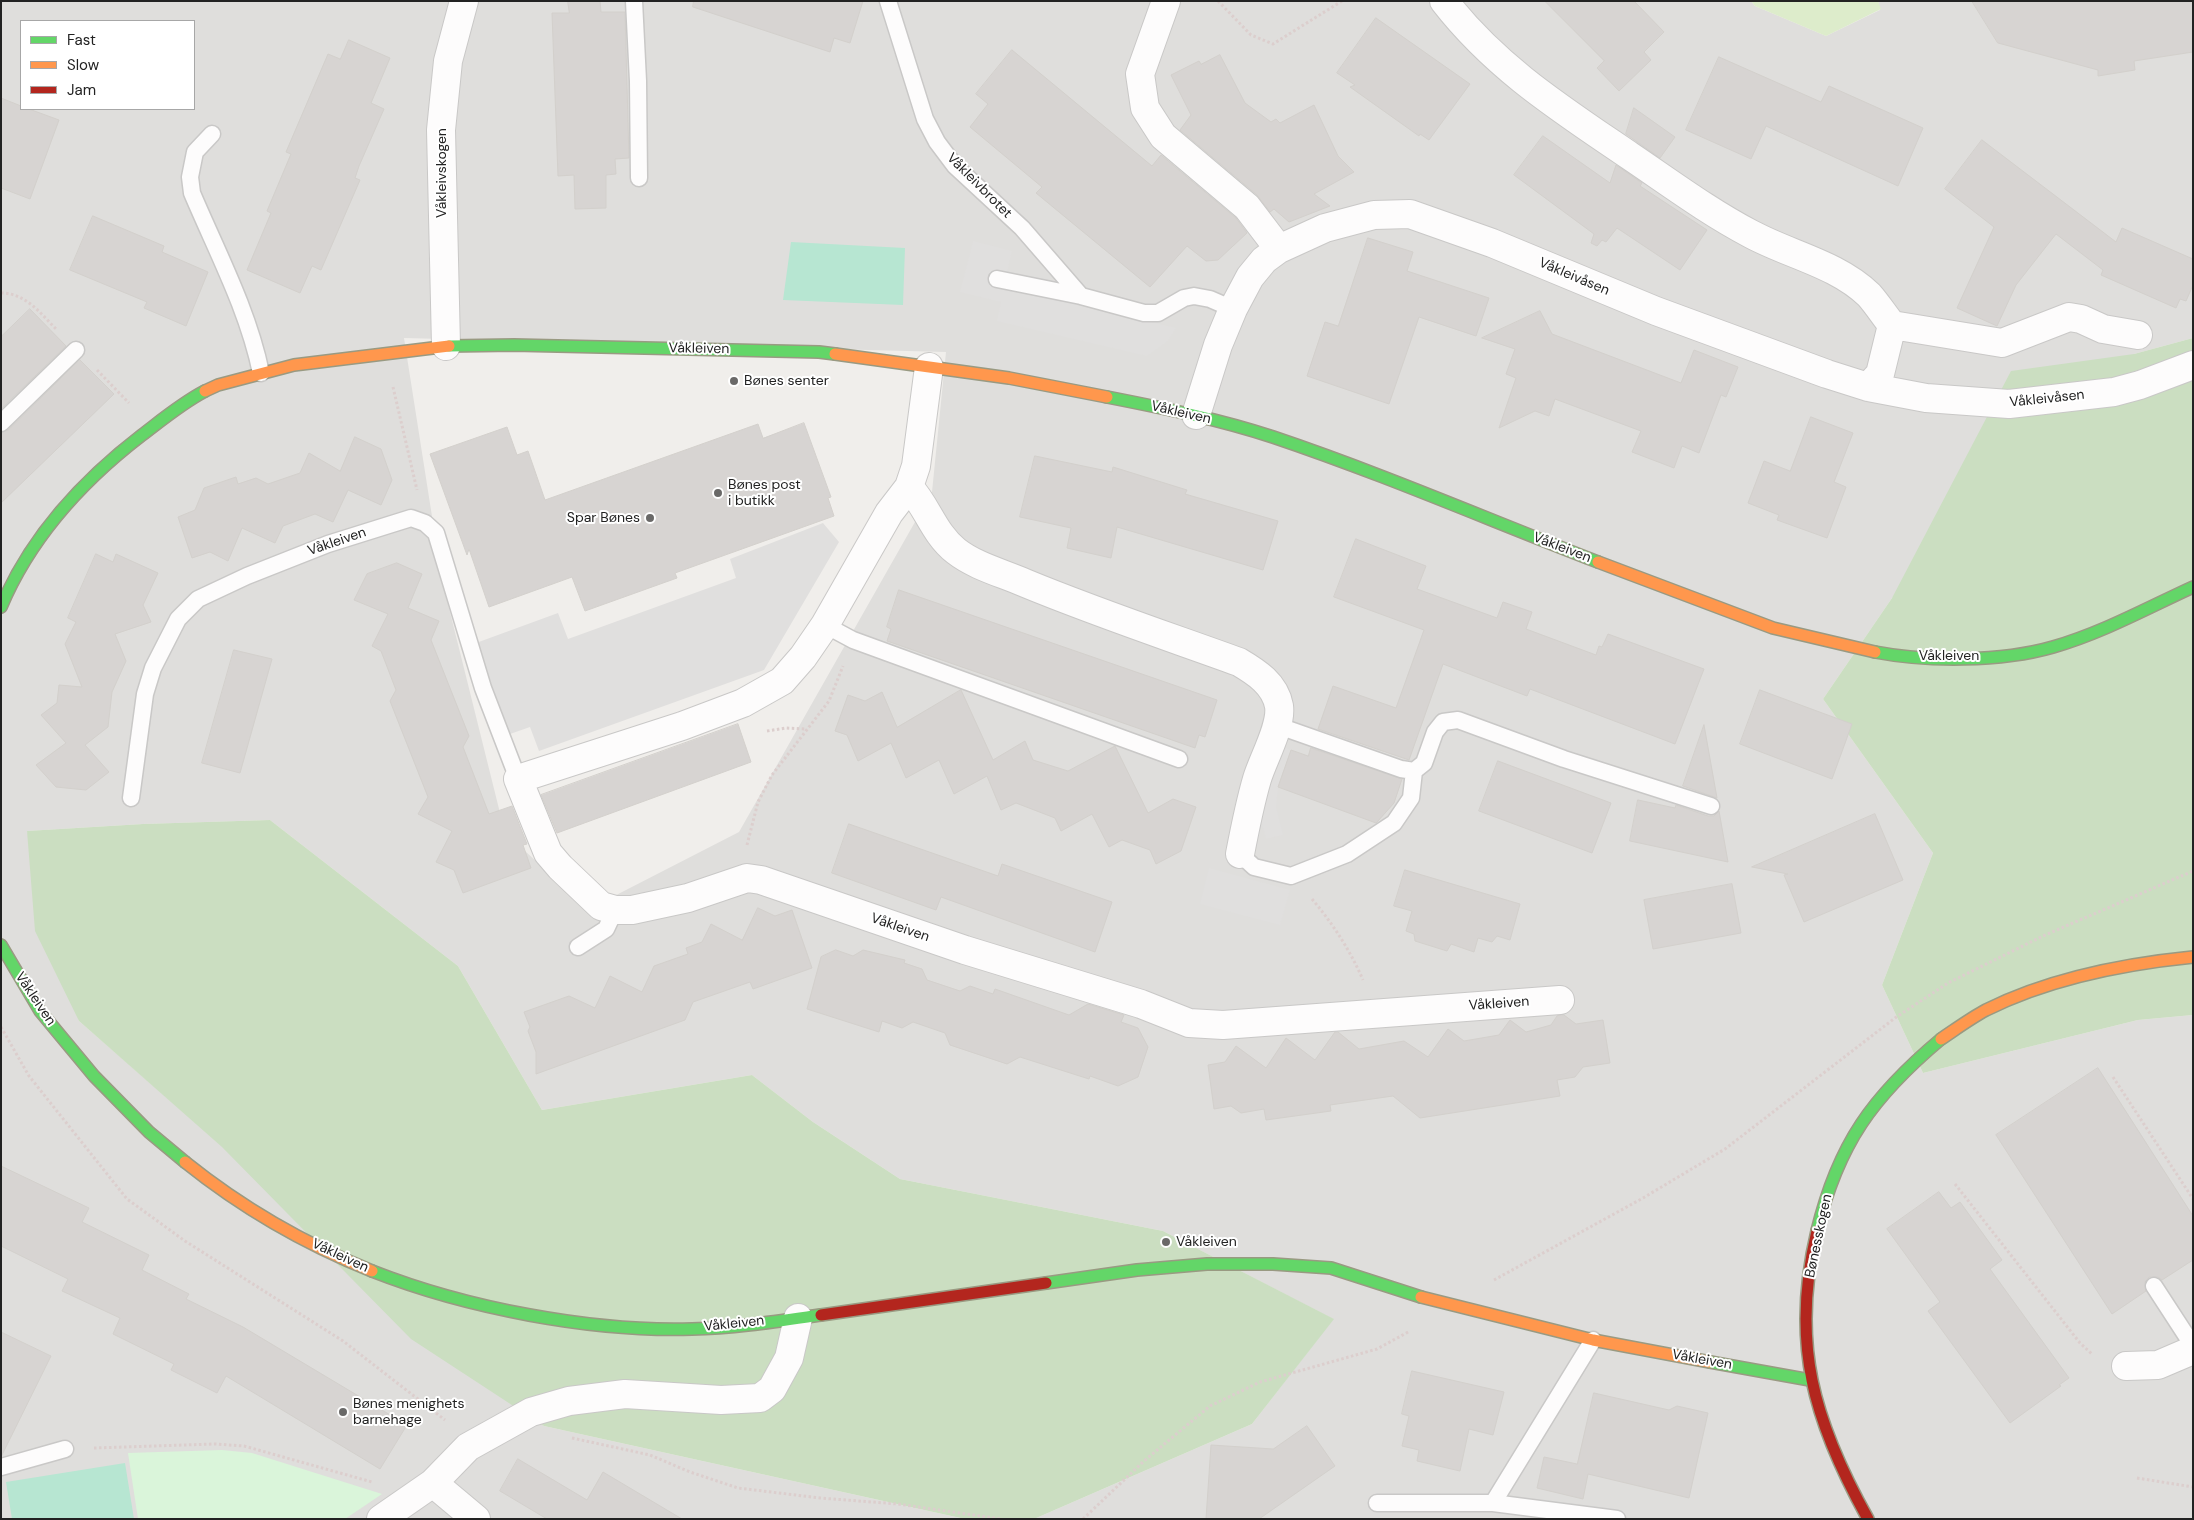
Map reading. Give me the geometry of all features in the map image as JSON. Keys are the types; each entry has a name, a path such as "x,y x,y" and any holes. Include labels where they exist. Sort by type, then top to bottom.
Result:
{"street":[{"name":"Våkleivskogen","path":"446,346 441,130 448,61 464,1"},
{"path":"1166,1 1140,74 1145,108 1163,136 1247,207 1279,249"},
{"path":"1444,1 1479,42 1506,68 1539,93 1707,208 1752,235 1840,273 1868,295 1892,325 2002,342 2069,317 2081,319 2103,329 2138,335"},
{"name":"Våkleivåsen","path":"1196,415 1218,345 1233,309 1250,277 1264,260 1279,249 1326,228 1374,215 1410,214 1492,242 1670,317 1827,374 1868,387 1926,398 2009,404 2114,392 2140,385 2193,365"},
{"path":"1868,387 1880,374 1892,325"},
{"name":"Våkleiven","path":"3,596 31,550 70,499 107,462 184,402 218,385 261,372 384,354 446,346 524,345 819,352 1009,378 1196,415 1272,437 1401,484 1533,537 1773,628 1892,655 1946,659 2004,655 2052,647 2107,627 2193,587"},
{"path":"747,878 688,898 632,910 615,910 601,906 560,868 548,853 518,779 682,726 743,703 782,681 803,657 825,625 889,513 909,487 916,466 929,367"},
{"path":"909,487 919,498 940,534 955,550 974,562 1056,596 1238,662 1258,674 1273,690 1279,706 1276,725 1258,777 1240,854"},
{"name":"Våkleiven","path":"747,878 762,880 965,950 1141,1004 1189,1024 1223,1025 1560,1000"},
{"name":"Våkleiven","path":"3,952 40,1011 94,1076 148,1132 203,1176 258,1214 334,1256 402,1283 476,1304 557,1319 630,1328 693,1328 798,1318 1137,1270 1207,1264 1273,1264 1330,1268 1404,1292 1593,1340 1810,1380"},
{"name":"Bønesskogen","path":"1868,1519 1845,1478 1827,1436 1810,1380 1806,1315 1810,1264 1823,1202 1843,1152 1874,1103 1903,1071 1942,1040 1981,1013 2035,989 2092,973 2142,962 2193,957"},
{"path":"381,1519 432,1483 468,1447 531,1412 569,1401 625,1394 721,1400 760,1398 772,1390 789,1358 798,1318"},
{"path":"2126,1366 2158,1365 2193,1350"},
{"path":"432,1483 476,1519"}],"lane":[{"path":"634,1 638,81 639,178"},
{"name":"Våkleivbrotet","path":"888,1 925,119 938,142 955,166 1022,228 1081,296"},
{"path":"212,134 194,152 190,177 192,193 240,302 256,346 261,372"},
{"path":"997,279 1081,296 1144,313 1158,313 1184,298 1194,296 1210,299 1233,309"},
{"path":"1,423 76,350"},
{"name":"Våkleiven","path":"131,798 145,694 153,668 178,619 198,599 247,576 328,544 411,518 425,523"},
{"path":"425,523 436,533 483,688 518,779"},
{"path":"825,625 853,640 1179,759"},
{"path":"1240,854 1254,867 1291,876 1347,854 1394,823 1411,798 1414,772 1424,763 1435,732 1443,722 1458,720 1564,759 1710,806"},
{"path":"1276,725 1401,770 1414,772"},
{"path":"578,947 606,929 615,910"},
{"path":"2154,1286 2193,1346"},
{"path":"1493,1503 1593,1340"},
{"path":"1,1467 65,1449"},
{"path":"1377,1503 1493,1503 1617,1519"}],"path":[{"path":"1218,1 1252,35 1273,44 1342,1"},
{"path":"1,293 16,294 27,300 123,397"},
{"path":"384,354 425,523"},
{"path":"747,878 746,854 758,802 772,775 829,701 836,683"},
{"path":"1488,1284 1644,1198 1725,1149 1895,1018 1948,982 2043,936 2193,871"},
{"path":"1291,876 1324,914 1352,954 1370,994 1371,1013"},
{"path":"1,1028 30,1076 127,1198 185,1241 343,1341 458,1431 496,1431"},
{"path":"2113,1077 2193,1199"},
{"path":"1955,1184 2080,1343 2104,1362 2126,1366"},
{"path":"1083,1519 1144,1461 1210,1406 1260,1382 1377,1349 1411,1330"},
{"path":"563,1438 579,1438 650,1455 690,1472 738,1488 820,1498 898,1504 1002,1519"},
{"path":"65,1449 215,1444 244,1446 380,1484"},
{"path":"2137,1478 2193,1488"}],"shaded area":[{"path":"1,1 1751,1 1755,6 1826,36 1880,10 1878,1 2193,1 2193,338 2134,354 1892,598 1823,699 1933,853 1882,985 1923,1073 2138,1020 2193,1015 2193,1519 1034,1519 1252,1424 1333,1319 1163,1231 900,1179 813,1122 752,1075 542,1110 458,966 270,820 143,824 27,831 79,1021 544,1426 965,1519 1,1519","holes":["404,338 946,352 932,492 739,832 589,909 505,833 442,580"]},
{"path":"973,241 1012,251 1004,287 1176,328 1168,341 1147,356 997,321 1001,302 960,292"},
{"path":"823,523 839,542 764,670 539,751 530,727 510,734 476,643 558,613 568,639 736,578 730,559"},
{"path":"1278,745 1291,750 1278,787 1276,807 1283,835 1266,839 1258,810"},
{"path":"1209,868 1290,890 1280,925 1200,904"}],"green space":[{"path":"1751,1 1878,1 1881,9 1826,36 1755,6"},
{"path":"791,242 905,248 903,305 783,300"},
{"path":"2193,338 2193,1015 2138,1020 1923,1073 1882,985 1933,853 1823,699 1892,598 2011,371 2134,354"},
{"path":"270,820 458,966 542,1110 752,1075 813,1122 900,1179 1163,1231 1334,1319 1252,1424 1034,1519 965,1519 544,1426 411,1339 222,1147 79,1021 35,931 27,831 143,824"},
{"path":"222,1450 252,1453 382,1494 345,1519 138,1519 128,1453"},
{"path":"125,1463 134,1519 12,1519 6,1482"}],"building":[{"path":"568,1 600,1 601,12 625,12 629,158 615,159 616,174 606,175 606,208 575,209 574,175 558,176 552,13 569,13"},
{"path":"694,1 863,1 850,43 834,38 830,52 693,7"},
{"path":"1545,1 1634,1 1664,32 1644,52 1651,60 1619,91 1597,68 1604,61"},
{"path":"1972,1 2193,1 2193,52 2134,61 2135,70 2098,76 2098,70 1998,43"},
{"path":"1376,18 1470,84 1429,140 1420,134 1419,136 1350,87 1355,85 1337,73"},
{"path":"349,40 390,58 371,103 384,109 359,166 355,178 360,180 321,270 312,266 300,293 247,270 271,213 267,211 291,154 286,152 328,54 340,59"},
{"path":"1012,50 1152,166 1161,155 1236,218 1247,233 1218,260 1206,261 1187,246 1150,287 1036,193 1042,187 970,127 988,104 976,94"},
{"path":"1220,55 1245,103 1271,122 1276,119 1280,123 1314,105 1338,156 1354,172 1314,194 1330,206 1289,222 1274,209 1270,212 1257,195 1180,130 1191,115 1171,75 1199,61 1201,64"},
{"path":"1719,57 1821,102 1829,86 1923,128 1898,186 1766,126 1751,159 1686,130"},
{"path":"1,98 20,106 20,110 32,110 59,120 30,199 1,188"},
{"path":"1634,108 1675,137 1660,158 1626,134"},
{"path":"1543,136 1610,183 1616,165 1642,183 1640,186 1707,230 1680,270 1617,228 1606,242 1602,240 1597,246 1591,243 1594,234 1514,175"},
{"path":"1982,140 2116,242 2122,228 2193,259 2193,285 2186,301 2180,299 2176,308 2101,275 2103,270 2056,234 2016,285 1997,326 1957,308 1994,227 1945,189"},
{"path":"93,216 164,246 162,252 208,272 186,326 144,308 147,302 70,270"},
{"path":"1368,238 1413,252 1407,271 1489,298 1476,336 1419,317 1389,404 1307,376 1325,322 1338,326"},
{"path":"30,309 66,346 1,409 1,337"},
{"path":"1540,311 1552,334 1681,383 1694,350 1738,367 1726,397 1721,395 1699,453 1682,446 1674,468 1632,452 1641,431 1555,399 1549,416 1535,411 1499,428 1516,378 1506,374 1515,349 1482,338"},
{"path":"80,360 114,394 1,503 1,433 8,430"},
{"path":"1811,417 1853,433 1834,482 1846,487 1827,538 1777,520 1779,515 1748,503 1764,461 1790,471"},
{"path":"804,423 831,497 828,498 834,516 675,573 677,578 585,611 572,577 489,607 469,549 467,555 430,454 507,427 517,455 528,451 545,500 758,424 763,438"},
{"path":"355,437 381,449 392,480 381,505 348,490 333,522 315,514 283,526 275,543 242,528 228,561 210,552 192,558 178,517 195,510 204,488 236,477 238,484 256,478 268,484 300,473 309,453 340,471"},
{"path":"1035,456 1112,472 1113,467 1187,490 1185,494 1278,521 1263,570 1117,527 1111,558 1067,548 1071,528 1020,517"},
{"path":"1356,539 1426,566 1417,589 1497,618 1503,602 1532,612 1526,629 1596,655 1599,646 1602,647 1608,634 1704,669 1675,744 1530,689 1527,696 1443,664 1409,760 1318,729 1333,686 1396,708 1424,630 1334,597"},
{"path":"96,554 113,562 116,554 158,573 143,605 151,622 115,634 126,661 112,692 108,727 85,745 109,772 86,790 56,787 36,765 66,743 41,715 57,703 59,685 82,687 65,644 76,622 68,618"},
{"path":"397,563 422,574 408,608 439,621 431,640 469,736 463,747 489,814 512,806 527,844 523,845 531,868 463,893 454,870 436,862 452,831 418,814 428,797 390,701 396,690 381,651 372,646 388,614 354,600 367,574"},
{"path":"899,590 1217,700 1205,737 1199,735 1195,748 887,641 891,629 887,627"},
{"path":"234,650 272,659 240,773 202,763"},
{"path":"961,690 993,760 1025,741 1033,760 1068,771 1115,746 1148,813 1173,799 1196,807 1181,851 1156,864 1150,850 1122,840 1109,847 1092,814 1061,831 1055,818 1016,803 1001,810 987,776 954,794 939,760 906,778 891,743 858,761 847,735 835,731 848,695 865,701 882,692 897,727"},
{"path":"1760,690 1852,724 1832,779 1740,744"},
{"path":"738,724 751,762 557,833 541,795"},
{"path":"1704,725 1717,798 1683,786"},
{"path":"1311,748 1402,779 1394,803 1376,823 1278,787 1291,750 1308,756"},
{"path":"1498,761 1611,803 1592,853 1479,811"},
{"path":"1638,800 1675,808 1676,805 1708,816 1714,816 1719,811 1728,862 1630,841"},
{"path":"1875,814 1903,880 1804,922 1784,875 1788,874 1752,867"},
{"path":"849,824 998,876 1002,864 1112,902 1095,952 941,897 936,910 832,873"},
{"path":"1405,870 1520,904 1510,940 1497,936 1492,942 1478,938 1474,952 1451,944 1447,951 1415,941 1414,934 1406,931 1412,911 1394,906"},
{"path":"1732,884 1741,933 1653,949 1644,900"},
{"path":"758,908 775,916 792,910 812,968 753,989 750,982 693,1002 685,1020 536,1074 536,1052 528,1031 530,1027 524,1012 569,996 595,1008 610,976 642,992 654,966 688,954 686,948 702,942 711,924 742,940"},
{"path":"836,950 853,956 863,950 905,960 904,963 922,969 927,980 960,991 970,986 993,994 995,989 1069,1015 1088,1004 1124,1015 1121,1022 1138,1028 1148,1047 1138,1077 1118,1086 1090,1076 1089,1079 1020,1057 1007,1064 950,1045 945,1033 913,1022 902,1028 882,1021 879,1032 807,1009 821,957"},
{"path":"1564,1015 1576,1024 1603,1020 1610,1063 1583,1067 1575,1077 1557,1080 1560,1096 1420,1118 1393,1096 1330,1105 1331,1111 1266,1120 1264,1109 1241,1113 1231,1106 1214,1109 1208,1065 1225,1062 1236,1046 1266,1068 1286,1038 1315,1060 1335,1032 1338,1032 1359,1049 1404,1041 1428,1057 1448,1029 1464,1041 1499,1035 1510,1020 1526,1032 1551,1025 1557,1016"},
{"path":"2098,1068 2193,1216 2193,1260 2162,1280 2158,1277 2149,1277 2145,1282 2146,1291 2112,1314 1996,1135"},
{"path":"1,1166 89,1208 82,1222 149,1255 142,1270 189,1294 186,1299 243,1327 407,1425 380,1469 226,1376 217,1393 171,1370 174,1364 113,1334 120,1318 62,1291 68,1279 1,1246"},
{"path":"1939,1192 1951,1208 1960,1202 2002,1260 1990,1269 2069,1378 2059,1385 2061,1386 2010,1423 1928,1311 1940,1302 1887,1229"},
{"path":"1,1332 51,1356 1,1457"},
{"path":"1412,1371 1504,1392 1493,1435 1469,1429 1460,1471 1417,1461 1419,1450 1402,1446 1409,1416 1402,1414"},
{"path":"1594,1393 1669,1410 1677,1406 1708,1413 1689,1498 1588,1474 1583,1499 1537,1488 1544,1457 1577,1464"},
{"path":"1307,1426 1335,1466 1259,1519 1206,1519 1211,1445 1273,1449"},
{"path":"518,1459 587,1500 603,1472 682,1519 547,1519 500,1491"}],"traffic: fast":[{"path":"449,346 514,345 819,352 835,354"},
{"path":"1,607 27,557 60,512 79,491 99,471 142,435 180,406 205,391"},
{"path":"1107,397 1211,419 1273,437 1395,482 1598,562"},
{"path":"1875,652 1940,659 1988,658 2033,652 2089,635 2193,587"},
{"path":"1,945 40,1011 94,1076 149,1132 185,1162"},
{"path":"1817,1231 1836,1172 1861,1124 1896,1081 1941,1039"},
{"path":"1046,1283 1137,1270 1207,1264 1273,1264 1331,1268 1421,1297"},
{"path":"372,1271 447,1296 529,1315 571,1322 653,1329 692,1329 757,1324 821,1315"},
{"path":"1710,1362 1810,1380"}],"traffic: slow":[{"path":"205,391 218,385 294,365 449,346"},
{"path":"835,354 1009,378 1107,397"},
{"path":"1598,562 1773,628 1875,652"},
{"path":"1941,1039 1986,1010 2036,989 2114,968 2193,957"},
{"path":"185,1162 228,1194 298,1237 372,1271"},
{"path":"1421,1297 1593,1340 1710,1362"}],"traffic: jam":[{"path":"1817,1231 1809,1272 1806,1310 1807,1346 1812,1381 1833,1449 1868,1519"},
{"path":"821,1315 1046,1283"}],"place":[{"name":"Bønes senter","path":"734,381"},
{"name":"Bønes post i butikk","path":"718,493"},
{"name":"Spar Bønes","path":"650,518"},
{"name":"Våkleiven","path":"1166,1242"},
{"name":"Bønes menighets barnehage","path":"343,1412"}]}
